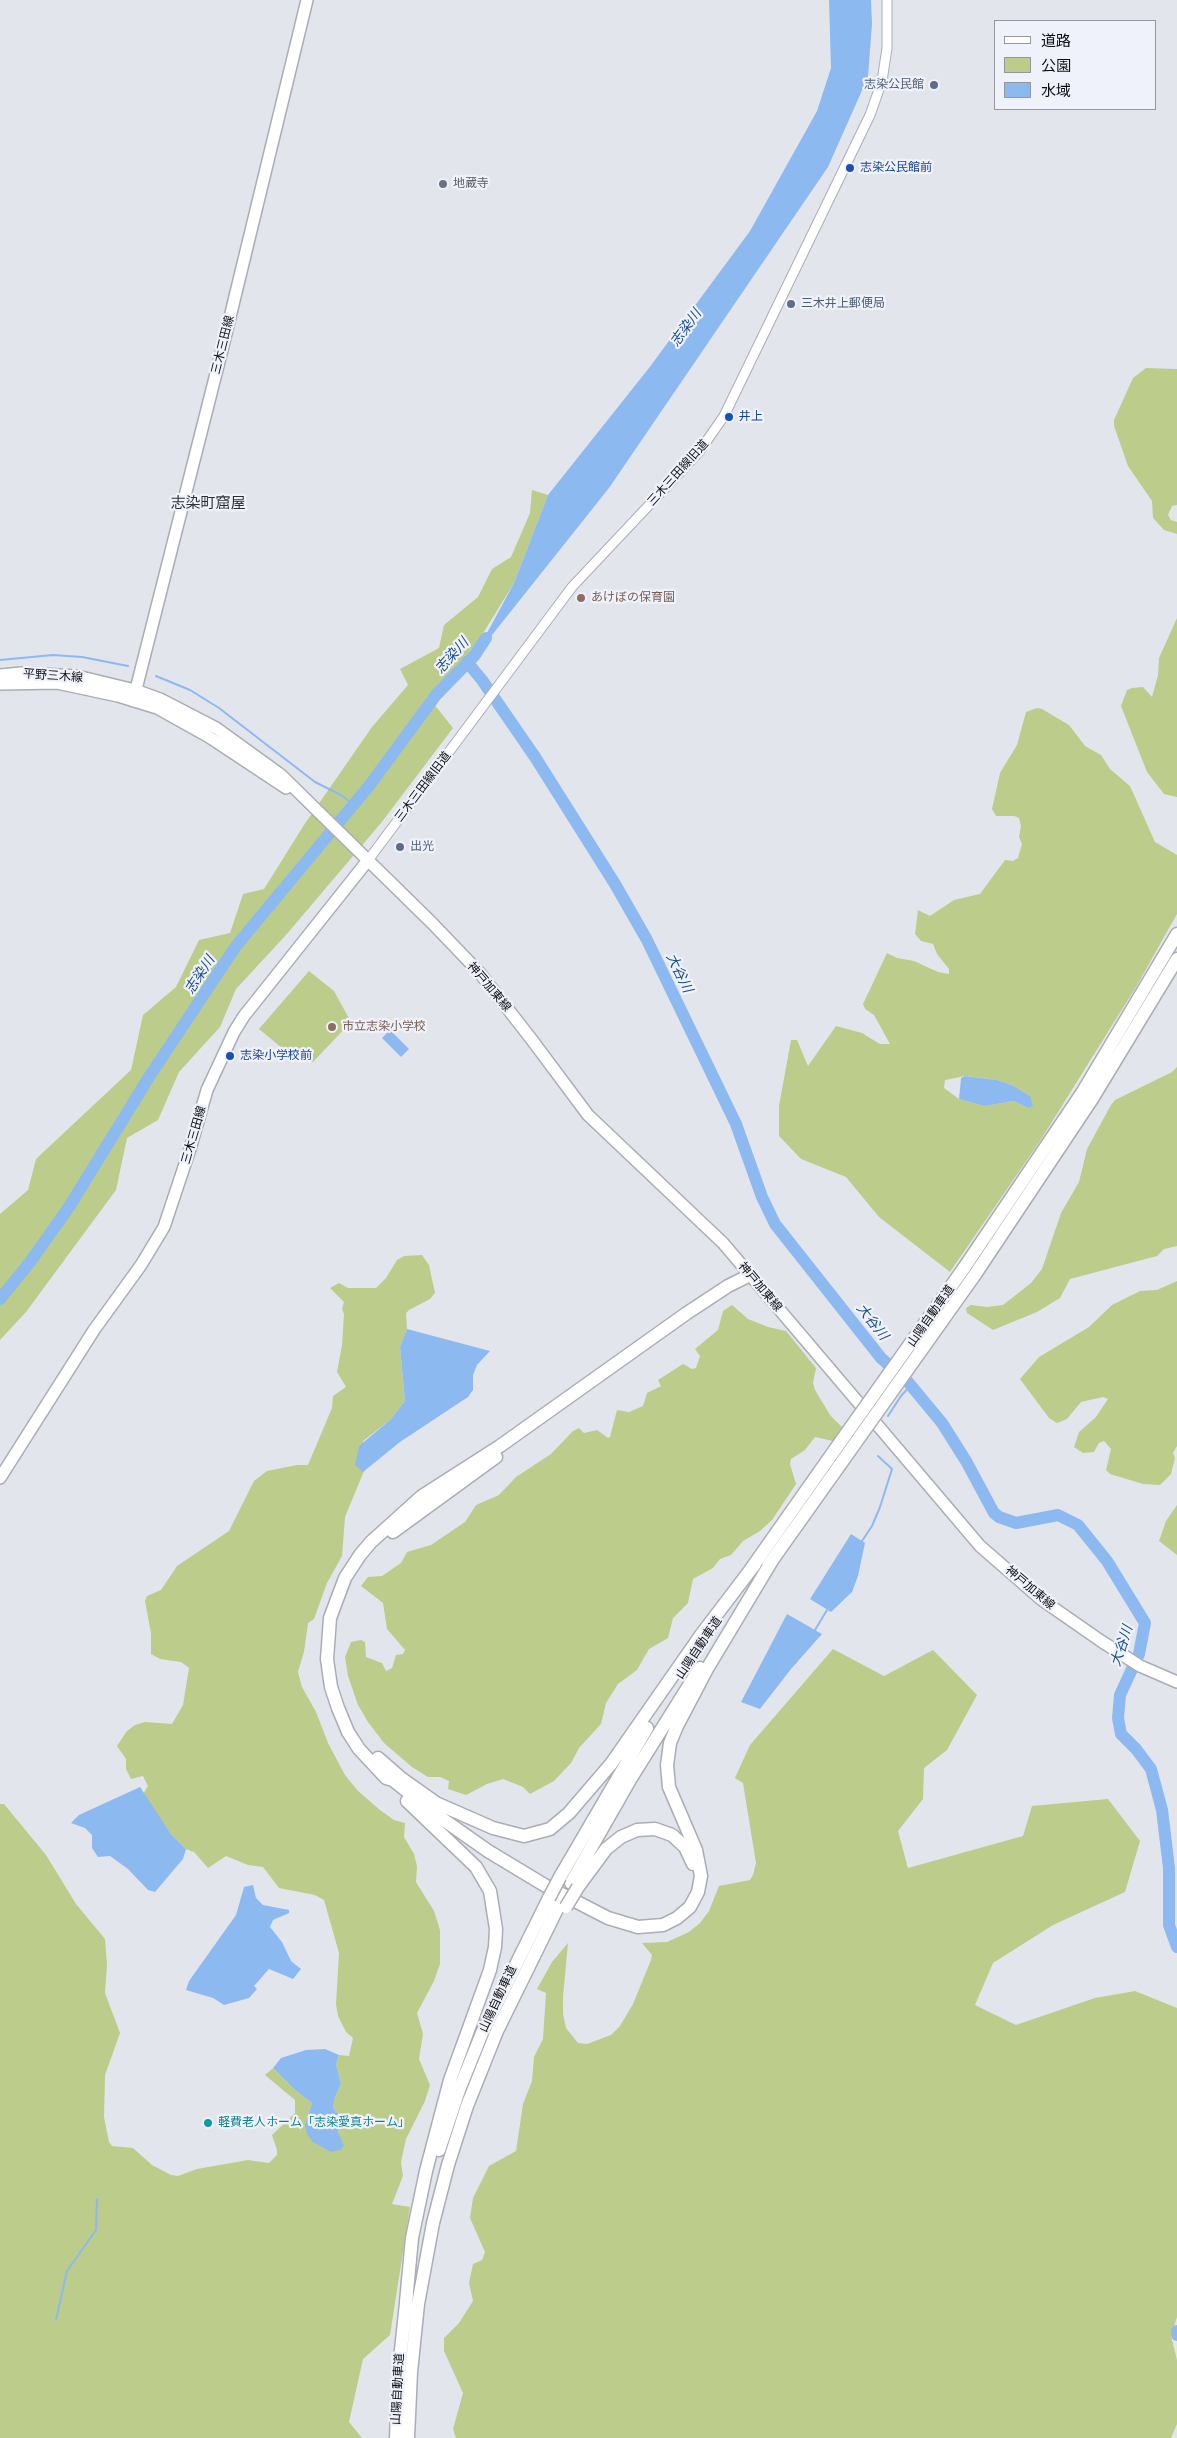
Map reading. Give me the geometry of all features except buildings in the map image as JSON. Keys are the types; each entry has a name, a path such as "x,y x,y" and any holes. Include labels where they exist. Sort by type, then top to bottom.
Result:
{"highway":[{"name":"山陽自動車道","path":"969,1272 1082,1092 1177,934"},
{"name":"山陽自動車道","path":"570,1882 662,1704 755,1564 844,1448 1092,1099 1177,959"},
{"path":"406,2302 412,2238 425,2177 450,2080 490,1970 495,1947 496,1929 490,1891 476,1867 394,1789 365,1756 348,1732 338,1708 328,1667 327,1640 334,1605 341,1585 358,1558 376,1537 422,1496 500,1446 687,1313 728,1286 750,1275"},
{"path":"558,1903 570,1882 610,1845 621,1837 637,1830 655,1829 672,1835 688,1851 693,1864 692,1890 684,1903 676,1911 653,1920 628,1918 578,1897 518,1862 456,1822 444,1808 409,1784 378,1758 356,1732 344,1706 335,1676 334,1640 339,1611 350,1581 370,1553 394,1531 503,1451 713,1305 750,1275"},
{"name":"山陽自動車道","path":"396,2438 398,2370 406,2302 424,2208 452,2109 490,2014 662,1726 844,1448"},
{"path":"386,1778 488,1851 546,1886 616,1922 638,1927 658,1926 673,1921 687,1910 694,1900 701,1876 696,1850 668,1787 667,1764 670,1743 707,1669 773,1559"},
{"path":"444,1808 453,1809 498,1830 520,1835 540,1833 560,1822 611,1764 701,1635 755,1564"},
{"name":"山陽自動車道","path":"408,2438 411,2372 421,2283 439,2197 463,2117 505,2012 558,1903"}],"main road":[{"name":"三木三田線","path":"134,695 224,346 307,0"},
{"name":"平野三木線","path":"0,675 21,673 77,676 134,695"},
{"name":"平野三木線","path":"0,684 57,683 134,695"},
{"path":"134,695 209,737 319,813 369,860"},
{"name":"三木三田線","path":"0,1478 94,1330 141,1265 164,1227 207,1090 239,1024 369,860"},
{"name":"神戸加東線","path":"369,860 478,972 588,1115 711,1230 980,1546 1042,1600 1135,1664 1177,1682"}],"street":[{"name":"三木三田線旧道","path":"369,860 572,587 699,452 724,416 870,115 882,81 887,48 887,0"}],"green space":[{"path":"1146,368 1177,369 1177,505 1172,506 1168,515 1171,520 1177,522 1177,534 1164,530 1153,518 1152,501 1128,466 1114,426 1114,420 1133,378"},
{"path":"532,490 548,495 514,583 477,643 430,699 453,728 381,823 286,935 236,989 220,1027 179,1072 158,1120 127,1138 116,1190 26,1312 0,1340 0,1214 28,1190 36,1159 131,1070 143,1015 176,987 199,940 230,933 243,894 264,889 304,825 372,727 408,685 400,669 439,648 444,625 478,597 492,569 511,557 530,513"},
{"path":"1177,618 1177,797 1164,794 1147,772 1121,706 1127,690 1132,688 1143,687 1152,697 1158,675 1159,658"},
{"path":"1037,708 1042,709 1069,725 1085,746 1101,755 1110,769 1130,786 1155,842 1177,855 1177,914 1136,987 1040,1141 950,1272 879,1217 846,1177 801,1159 779,1136 779,1106 791,1040 797,1040 808,1066 836,1026 862,1033 880,1044 890,1044 874,1015 865,1009 863,1004 887,953 897,958 914,961 938,972 949,974 949,969 937,954 933,944 921,941 915,934 918,910 930,916 954,900 980,894 1005,860 1013,861 1018,858 1022,844 1019,837 1021,826 1019,818 1014,816 996,816 992,809 1000,773 1017,745 1026,712","holes":["965,1076 997,1080 1012,1085 1030,1096 1028,1108 1014,1101 984,1106 959,1099 944,1088 945,1080"]},
{"path":"309,971 334,991 351,1022 313,1062 299,1062 259,1029"},
{"path":"1177,1067 1177,1246 1164,1249 1157,1256 1070,1279 1060,1298 1037,1312 993,1330 967,1313 966,1308 971,1305 987,1307 1003,1305 1031,1283 1042,1269 1061,1213 1079,1182 1087,1149 1111,1105 1115,1100 1172,1072"},
{"path":"422,1255 429,1265 435,1293 430,1299 406,1313 407,1329 400,1347 405,1401 390,1420 363,1441 364,1471 345,1517 342,1556 327,1583 314,1619 308,1623 304,1652 298,1672 302,1687 316,1712 328,1743 345,1775 358,1791 380,1810 394,1820 405,1823 404,1837 414,1854 417,1866 416,1882 434,1911 440,1930 440,1964 434,1981 417,2013 423,2034 419,2059 430,2085 425,2101 406,2139 401,2162 403,2176 392,2204 410,2207 390,2335 363,2359 349,2422 362,2438 0,2438 0,1804 4,1804 46,1855 76,1904 105,1939 107,1965 105,1993 120,2033 105,2075 104,2117 109,2142 112,2146 133,2148 152,2165 171,2175 178,2176 197,2169 248,2160 269,2163 277,2155 272,2135 295,2113 295,2100 265,2075 273,2068 295,2090 312,2103 305,2124 343,2146 338,2132 340,2116 333,2108 335,2097 341,2084 336,2064 339,2055 349,2056 353,2038 346,2032 338,2016 336,2004 339,1953 324,1900 315,1895 279,1888 263,1867 248,1865 226,1856 208,1868 194,1852 186,1849 171,1834 143,1794 148,1786 143,1776 131,1779 126,1769 126,1759 117,1746 127,1731 135,1725 145,1722 172,1724 183,1705 189,1668 181,1662 160,1659 151,1654 151,1633 145,1601 147,1596 161,1590 177,1566 229,1531 254,1481 267,1471 297,1465 308,1465 332,1408 333,1396 346,1387 337,1372 342,1345 344,1314 342,1309 344,1302 330,1288 339,1283 348,1288 376,1288 386,1278 397,1260 404,1256"},
{"path":"1177,1281 1177,1446 1173,1453 1175,1458 1171,1474 1160,1485 1143,1484 1110,1474 1106,1470 1111,1449 1104,1441 1099,1443 1094,1452 1083,1453 1074,1447 1079,1432 1096,1417 1108,1399 1103,1397 1081,1402 1067,1419 1057,1423 1049,1418 1020,1379 1039,1357 1089,1327 1112,1305 1140,1291 1157,1290"},
{"path":"732,1305 748,1319 768,1327 786,1331 816,1368 813,1383 815,1390 830,1415 842,1427 833,1441 815,1437 805,1450 791,1459 790,1464 796,1484 772,1520 760,1531 743,1541 731,1555 720,1559 713,1568 693,1579 688,1603 673,1618 668,1638 649,1649 637,1670 618,1684 606,1703 601,1724 579,1748 571,1763 554,1781 530,1794 523,1787 503,1779 487,1784 466,1795 448,1789 449,1781 440,1777 428,1777 412,1767 384,1743 368,1722 358,1705 348,1676 345,1657 351,1642 361,1640 365,1642 366,1657 382,1663 386,1671 392,1668 396,1655 403,1654 405,1650 387,1629 383,1603 361,1586 368,1577 382,1576 401,1563 407,1552 431,1545 465,1522 476,1505 499,1495 516,1477 551,1454 573,1431 579,1428 584,1433 597,1430 608,1438 610,1437 617,1410 629,1412 643,1406 647,1393 661,1386 658,1380 683,1364 692,1369 696,1368 700,1356 695,1349 718,1330 723,1311"},
{"path":"1177,1505 1177,1555 1159,1541 1166,1521"},
{"path":"833,1649 884,1676 933,1650 977,1695 947,1750 924,1768 923,1799 898,1831 908,1868 1023,1836 1032,1806 1108,1799 1140,1841 1125,1892 1053,1925 993,1963 975,2005 1016,2025 1095,1998 1135,1991 1177,2008 1177,2317 1171,2336 1177,2360 1177,2424 1171,2438 456,2438 453,2429 463,2393 444,2351 444,2338 459,2323 473,2301 469,2283 473,2264 482,2260 485,2252 470,2218 473,2198 489,2166 516,2151 523,2104 532,2081 534,2057 543,2039 546,1993 537,1989 552,1962 568,1943 563,1997 563,2014 566,2028 578,2043 587,2044 611,2035 620,2026 633,2004 651,1960 652,1955 642,1943 667,1942 689,1932 700,1923 709,1911 719,1886 750,1880 756,1863 743,1783 735,1778 750,1745"}],"water":[{"path":"829,0 871,0 872,24 868,77 828,167 609,488 473,659 514,583 548,495 649,368 750,231 817,111 831,68"},
{"path":"390,1030 409,1049 401,1057 382,1038"},
{"path":"965,1076 997,1080 1012,1085 1030,1096 1033,1106 1028,1108 1014,1101 984,1106 959,1099 961,1078"},
{"path":"407,1329 490,1351 477,1365 473,1375 473,1390 468,1397 400,1442 363,1472 355,1465 359,1446 390,1420 405,1401 400,1347"},
{"path":"851,1534 865,1543 858,1576 852,1592 831,1612 810,1599"},
{"path":"787,1614 822,1634 791,1669 760,1709 741,1702"},
{"path":"140,1787 171,1834 186,1849 183,1859 155,1892 148,1890 128,1869 110,1856 98,1857 92,1848 92,1835 85,1828 71,1823 79,1815"},
{"path":"253,1885 256,1898 263,1905 289,1910 289,1913 273,1920 270,1927 282,1942 291,1961 301,1969 293,1979 269,1969 254,1986 257,1989 249,1998 224,2005 213,1998 186,1990 189,1981 236,1915 244,1887"},
{"path":"325,2049 339,2055 336,2064 341,2084 335,2097 333,2108 340,2116 338,2132 344,2146 340,2150 331,2152 313,2142 307,2134 305,2124 312,2103 295,2090 273,2068 281,2058 306,2050"}],"waterway":[{"name":"志染川","path":"0,1299 30,1262 69,1207 149,1077 236,946 369,786 436,695 475,655 486,638"},
{"path":"0,660 53,655 82,657 128,666"},
{"name":"大谷川","path":"467,662 482,680 535,757 615,884 647,940 736,1124 762,1197 775,1224 881,1358 908,1382 942,1423 966,1461 994,1513 999,1517 1016,1523 1058,1515 1078,1525 1107,1561 1145,1623 1139,1654 1120,1695 1118,1718 1121,1734 1136,1749 1151,1769 1162,1810 1169,1868 1169,1925 1177,1947"},
{"path":"156,676 190,690 219,708 315,782 341,795 354,805"},
{"path":"888,1416 911,1385"},
{"path":"862,1541 872,1526 880,1507 892,1469 878,1456"},
{"path":"815,1630 827,1610"},
{"path":"56,2320 67,2271 96,2230 97,2199"}],"place":[{"name":"志染公民館","path":"934,85"},
{"name":"志染公民館前","path":"850,168"},
{"name":"地蔵寺","path":"443,184"},
{"name":"三木井上郵便局","path":"791,304"},
{"name":"井上","path":"729,417"},
{"name":"あけぼの保育園","path":"581,598"},
{"name":"出光","path":"400,847"},
{"name":"市立志染小学校","path":"332,1027"},
{"name":"志染小学校前","path":"230,1056"},
{"name":"軽費老人ホーム「志染愛真ホーム」","path":"208,2123"}],"district":[{"name":"志染町窟屋","path":"208,504"}]}
